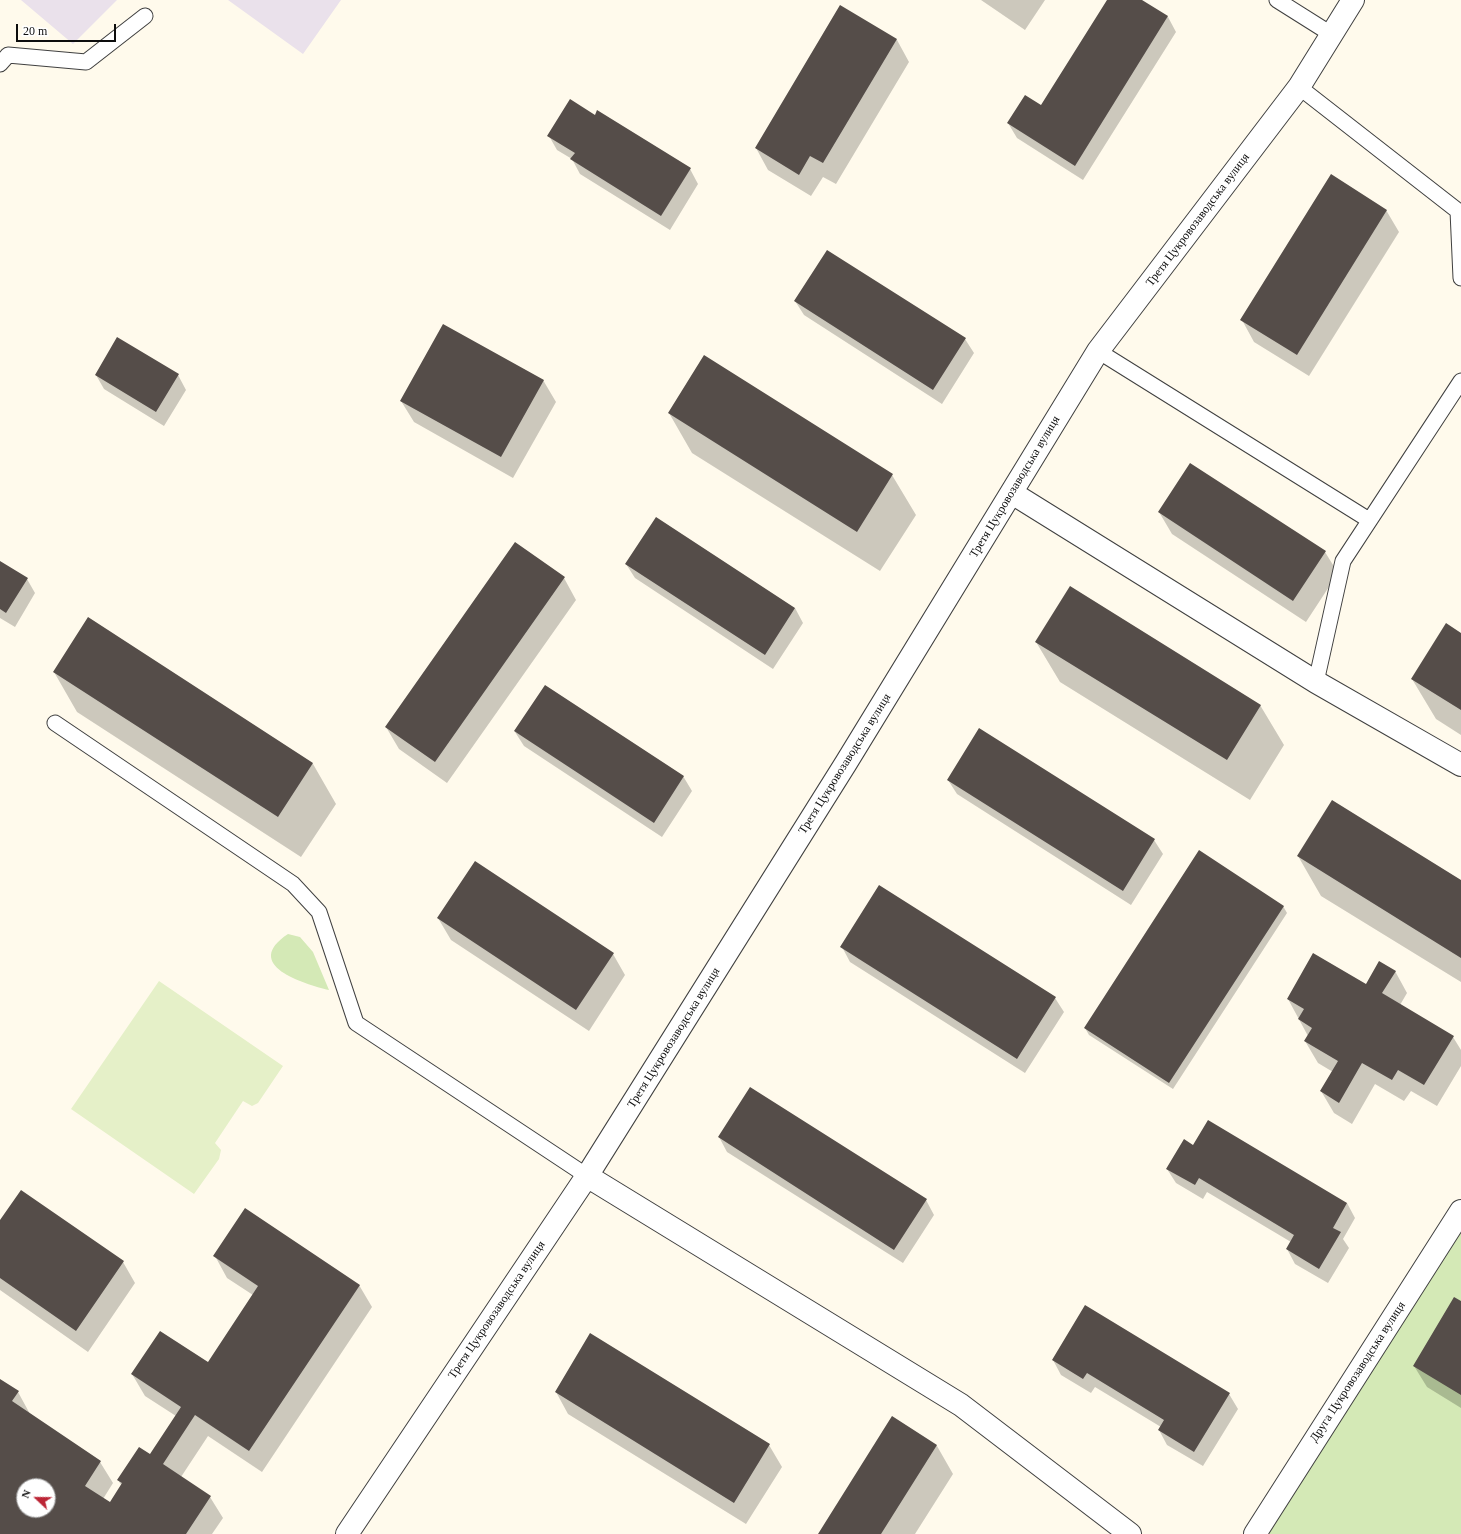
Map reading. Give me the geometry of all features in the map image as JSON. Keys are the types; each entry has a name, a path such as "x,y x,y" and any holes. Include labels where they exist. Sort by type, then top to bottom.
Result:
{"street":[{"name":"Третя Цукровозаводська вулиця","path":"347,1534 587,1176 838,776 1098,352 1298,87 1353,0"},
{"path":"1012,493 1316,682 1461,765"},
{"path":"587,1176 961,1405 1130,1534"},
{"name":"Друга Цукровозаводська вулиця","path":"1254,1534 1461,1211"}],"lane":[{"path":"1277,0 1332,34"},
{"path":"0,64 8,55 86,62 145,16"},
{"path":"1298,87 1458,211 1461,278"},
{"path":"1098,352 1369,520"},
{"path":"1316,682 1343,561 1461,381"},
{"path":"55,723 293,884 318,912 356,1023 587,1176"}],"shaded area":[{"path":"21,0 117,0 73,44"},
{"path":"228,0 341,0 303,54"}],"green space":[{"path":"288,934 300,937 313,952 329,990 293,978 274,964 271,955 275,945"},
{"path":"159,981 283,1066 258,1103 252,1106 243,1101 215,1143 221,1150 219,1159 194,1194 71,1109"},
{"path":"1461,1211 1461,1534 1255,1534"}],"building":[{"path":"1107,0 1142,0 1168,16 1075,166 1007,123 1025,95 1041,105"},
{"path":"840,5 897,39 823,163 810,156 799,175 755,148"},
{"path":"570,99 595,115 597,110 691,168 661,216 570,159 575,153 547,136"},
{"path":"1331,174 1387,210 1297,355 1240,320"},
{"path":"827,250 966,338 933,390 794,301"},
{"path":"443,324 544,380 501,457 400,401"},
{"path":"117,337 179,374 156,412 95,375"},
{"path":"704,355 893,474 857,532 668,413"},
{"path":"1190,463 1326,551 1293,601 1158,512"},
{"path":"656,517 795,608 765,655 625,564"},
{"path":"515,542 565,577 435,762 385,727"},
{"path":"0,561 28,578 6,613 0,609"},
{"path":"1070,586 1261,705 1227,760 1035,642"},
{"path":"88,617 313,763 278,817 53,672"},
{"path":"1446,623 1461,633 1461,710 1411,679"},
{"path":"545,685 684,776 654,823 514,731"},
{"path":"979,728 1155,839 1123,891 947,780"},
{"path":"1332,800 1461,880 1461,958 1297,856"},
{"path":"1199,850 1284,906 1169,1083 1084,1028"},
{"path":"475,861 614,953 576,1010 437,918"},
{"path":"879,885 1056,997 1017,1059 840,947"},
{"path":"1313,953 1366,984 1379,961 1396,971 1382,993 1454,1036 1424,1085 1398,1070 1392,1080 1362,1063 1339,1103 1320,1091 1338,1061 1304,1041 1312,1028 1298,1019 1304,1009 1287,999"},
{"path":"750,1087 927,1199 894,1250 718,1137"},
{"path":"1208,1120 1347,1203 1333,1228 1341,1232 1319,1269 1286,1249 1294,1235 1199,1178 1195,1185 1166,1169 1184,1139 1193,1145"},
{"path":"21,1190 124,1261 76,1331 0,1278 0,1220"},
{"path":"245,1208 360,1285 249,1451 195,1415 163,1464 211,1496 186,1534 0,1534 0,1379 19,1391 12,1401 101,1461 85,1486 110,1502 122,1483 117,1480 139,1447 150,1454 181,1407 131,1374 160,1331 208,1362 258,1286 213,1256"},
{"path":"1454,1297 1461,1301 1461,1395 1413,1366"},
{"path":"1085,1305 1230,1393 1194,1452 1158,1430 1164,1420 1087,1373 1083,1379 1052,1360"},
{"path":"590,1333 770,1444 734,1503 555,1392"},
{"path":"892,1416 937,1445 881,1534 818,1534"}]}
